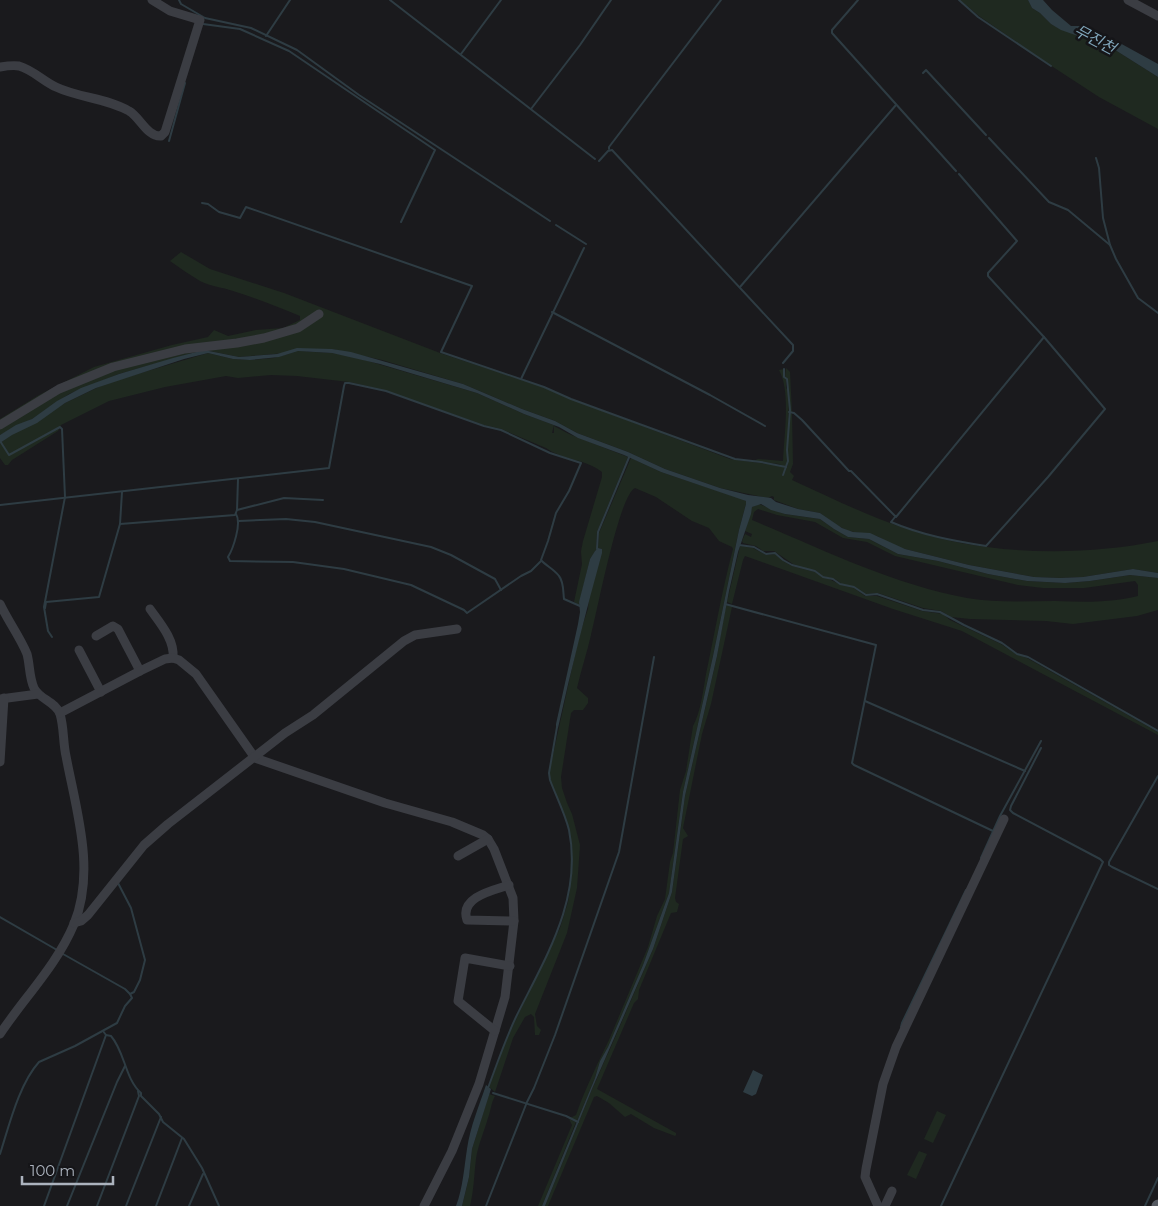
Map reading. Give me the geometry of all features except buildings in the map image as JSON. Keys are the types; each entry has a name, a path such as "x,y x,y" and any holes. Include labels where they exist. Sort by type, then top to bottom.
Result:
{"street":[{"path":"0,67 18,66 30,70 54,86 73,95 111,104 129,111 153,135 161,136 165,132 200,20 170,11 152,0"},
{"path":"1128,0 1158,16"},
{"path":"0,425 59,389 113,367 184,349 264,338 298,328 318,314"},
{"path":"0,604 27,655 34,687 38,694 54,705 60,713 66,756 82,836 82,885 74,923 48,969 0,1034"},
{"path":"150,609 171,641 174,651 173,658"},
{"path":"96,636 114,626 118,629 140,671"},
{"path":"74,923 81,921 88,915 141,849 168,824 286,733 313,715 410,636 457,629"},
{"path":"79,650 101,692"},
{"path":"60,713 140,671 165,659 173,658 179,660 196,674 255,758 385,803 452,822 488,839 494,849 513,898 514,921 505,996 496,1031 478,1084 452,1151 424,1206"},
{"path":"0,762 2,698 38,694"},
{"path":"892,1191 886,1205 865,1177 883,1084 896,1048 1004,819"},
{"path":"458,856 488,839"},
{"path":"509,885 472,900 466,908 465,915 467,920 514,921"},
{"path":"496,1031 458,1001 465,958 510,966"}],"green space":[{"path":"960,0 1028,0 1032,8 1051,24 1112,48 1158,77 1158,129 1099,97 979,16"},
{"path":"181,252 210,269 284,293 440,353 543,387 730,459 782,466 785,468 783,476 788,464 788,420 790,413 792,414 793,464 790,472 794,476 792,480 849,506 892,524 936,538 999,548 1031,551 1096,550 1158,541 1158,573 1133,569 1083,577 1034,577 969,565 905,549 877,536 848,531 820,513 798,509 774,500 772,496 768,498 720,488 665,469 628,452 577,433 555,421 463,384 382,360 332,349 239,357 204,350 119,374 69,394 32,419 0,435 0,419 39,395 94,367 208,337 214,330 228,336 256,330 283,328 300,320 300,316 275,306 200,281 170,261"},
{"path":"298,351 351,356 477,393 554,425 552,433 554,433 554,426 569,434 628,457 597,532 596,550 590,559 579,605 574,602 582,564 581,551 602,472 589,464 559,455 501,429 484,425 380,389 349,382 271,375 238,378 226,376 165,387 109,401 61,425 58,431 12,460 8,465 5,465 0,458 0,443 11,435 65,403 107,383 208,353 233,359 250,360 274,358"},
{"path":"786,368 790,372 792,412 790,412 787,379 785,377"},
{"path":"784,369 786,388 789,390 788,461 786,467 779,464 753,461 758,459 783,461 786,401 783,379 779,370"},
{"path":"631,458 661,472 742,499 746,501 746,504 683,792 669,893 643,965 608,1047 600,1061 577,1121 570,1118 576,1115 587,1086 609,1040 648,947 657,916 665,899 673,853 680,790 686,771 693,726 701,701 733,549 719,541 709,528 692,521 656,497 635,488 629,495 622,511 609,556 577,688 588,698 588,703 583,710 574,710 571,713 561,777 562,788 572,814 580,845 577,888 567,933 535,1014 537,1026 541,1030 539,1035 535,1035 534,1017 531,1014 525,1017 513,1038 495,1092 489,1087 507,1038 560,928 568,902 571,840 569,829 549,773 579,636 588,609 589,595 602,549 598,548 599,533"},
{"path":"759,504 785,514 820,519 848,537 869,539 898,554 1027,581 1065,583 1130,575 1158,578 1158,610 1137,616 1073,624 951,617 941,611 923,608 878,593 866,594 855,587 823,576 815,570 793,564 774,551 763,551 756,546 743,543 745,534 751,537 752,534 745,531 752,507","holes":["758,509 777,515 815,522 843,538 867,542 895,556 1018,585 1043,588 1084,588 1135,581 1138,585 1138,596 1096,602 1000,601 978,600 939,592 858,565 752,520 754,512"]},
{"path":"740,546 753,548 766,555 775,554 792,566 815,572 841,585 854,588 865,596 877,596 922,611 943,614 950,620 1027,658 1158,732 1158,735 962,631 893,609 745,556 732,604 727,602"},
{"path":"726,605 732,607 711,704 702,734 683,828 688,836 683,839 675,898 679,904 677,912 671,913 639,990 638,999 634,1003 597,1089 676,1133 676,1135 654,1128 631,1114 625,1117 609,1103 597,1096 594,1097 548,1206 545,1206 592,1089 653,949 672,892 685,796 717,656"},
{"path":"489,1094 495,1096 477,1154 470,1206 462,1206 469,1177 472,1149"},
{"path":"937,1111 946,1115 933,1143 924,1139"},
{"path":"569,1119 576,1122 542,1206 538,1206 572,1125"},
{"path":"919,1151 927,1154 916,1179 907,1175"}],"water":[{"name":"무진천","path":"1028,0 1043,0 1071,26 1081,26 1118,42 1158,64 1158,77 1112,48 1061,30 1032,8"},
{"path":"297,348 332,349 351,352 463,384 555,421 577,433 628,452 665,469 720,488 771,498 776,502 798,509 820,513 842,528 853,532 870,533 905,549 969,565 1034,577 1083,577 1133,569 1158,573 1158,578 1130,575 1065,583 1027,581 898,554 869,539 848,537 820,519 785,514 771,510 761,504 752,507 738,552 717,656 685,796 672,892 653,949 592,1089 545,1206 542,1206 595,1078 600,1061 608,1047 643,965 669,893 683,792 746,501 661,472 624,455 578,438 559,427 477,393 380,364 332,353 298,351 279,357 250,360 233,359 208,353 184,359 96,388 65,403 37,423 0,443 0,435 16,425 32,419 57,401 81,388 119,374 204,350 239,357 277,354"},
{"path":"598,548 602,549 602,553 558,728 556,724 580,612 579,602 590,559"},
{"path":"753,1070 763,1075 756,1094 752,1096 743,1092"},
{"path":"486,1085 491,1089 472,1149 469,1177 462,1206 456,1206 462,1185 470,1133"}],"waterway":[{"path":"179,0 181,4 205,18 251,28 297,50 359,95 550,221"},
{"path":"266,36 290,0"},
{"path":"390,0 595,159"},
{"path":"461,54 501,0"},
{"path":"531,109 580,45 611,0"},
{"path":"609,149 721,0"},
{"path":"858,0 832,30 832,33 956,171"},
{"path":"959,0 978,17 1051,66"},
{"path":"203,24 240,29 289,51 435,150 401,222"},
{"path":"923,73 926,70 986,135"},
{"path":"169,141 185,83"},
{"path":"740,287 896,105"},
{"path":"989,138 1049,202 1068,210 1110,245"},
{"path":"599,161 608,151 612,150 793,345 793,351 783,363"},
{"path":"1096,158 1099,168 1103,218 1110,245 1138,298 1158,313"},
{"path":"895,517 891,522 914,531 986,546 1048,477 1105,409 1044,337 988,276 988,273 1017,241 959,174"},
{"path":"202,203 208,204 219,212 240,218 246,207 472,286 441,352 544,387 571,399 735,459 786,467"},
{"path":"556,225 586,244"},
{"path":"521,379 584,248"},
{"path":"552,312 765,426"},
{"path":"789,412 794,413 802,420 849,471 896,517 1044,337"},
{"path":"783,475 788,461 790,410 787,379 784,377 784,369"},
{"path":"0,505 329,468 344,386 345,383 349,383 386,391 484,426 501,430 550,453 581,463 569,491 556,513 541,560 561,578 564,599 580,606"},
{"path":"0,441 9,455 60,427 62,429 65,497 44,607 48,631 52,637"},
{"path":"597,549 598,532 630,455"},
{"path":"120,524 235,515 237,510 238,479"},
{"path":"45,608 46,602 99,597 120,524 122,492"},
{"path":"237,510 284,498 323,500"},
{"path":"236,514 238,523 234,542 228,557 230,561 293,562 344,569 411,585 467,613 531,571 541,561"},
{"path":"239,521 286,519 315,522 431,547 451,555 495,579 501,590"},
{"path":"739,545 754,547 766,554 775,553 792,565 815,571 823,577 833,579 840,584 854,587 866,595 877,594 923,610 940,612 1002,643 1017,654 1028,657 1158,731"},
{"path":"725,604 876,645 852,763 993,831"},
{"path":"486,1206 555,1035 619,852 654,657"},
{"path":"865,701 1025,771"},
{"path":"488,1088 512,1026 559,927 571,880 572,855 569,830 549,773 557,727"},
{"path":"981,858 1000,816 1041,741"},
{"path":"941,1206 1103,862 1010,810 1041,748"},
{"path":"1158,776 1109,862 1109,865 1112,867 1158,889"},
{"path":"118,883 131,908 145,960 140,980 134,992 130,994"},
{"path":"901,1027 966,890"},
{"path":"0,917 57,950"},
{"path":"0,1154 20,1093 39,1062 75,1046 117,1023 125,1006 132,998 125,989 63,954"},
{"path":"103,1031 116,1042 128,1073 141,1096 159,1114 163,1122 184,1139 202,1168 219,1206"},
{"path":"44,1206 106,1035"},
{"path":"67,1206 125,1066"},
{"path":"97,1206 139,1096 138,1091"},
{"path":"493,1093 566,1116 578,1122"},
{"path":"126,1206 161,1117"},
{"path":"156,1206 182,1138"},
{"path":"189,1206 203,1174"},
{"path":"1145,1206 1158,1178"}]}
